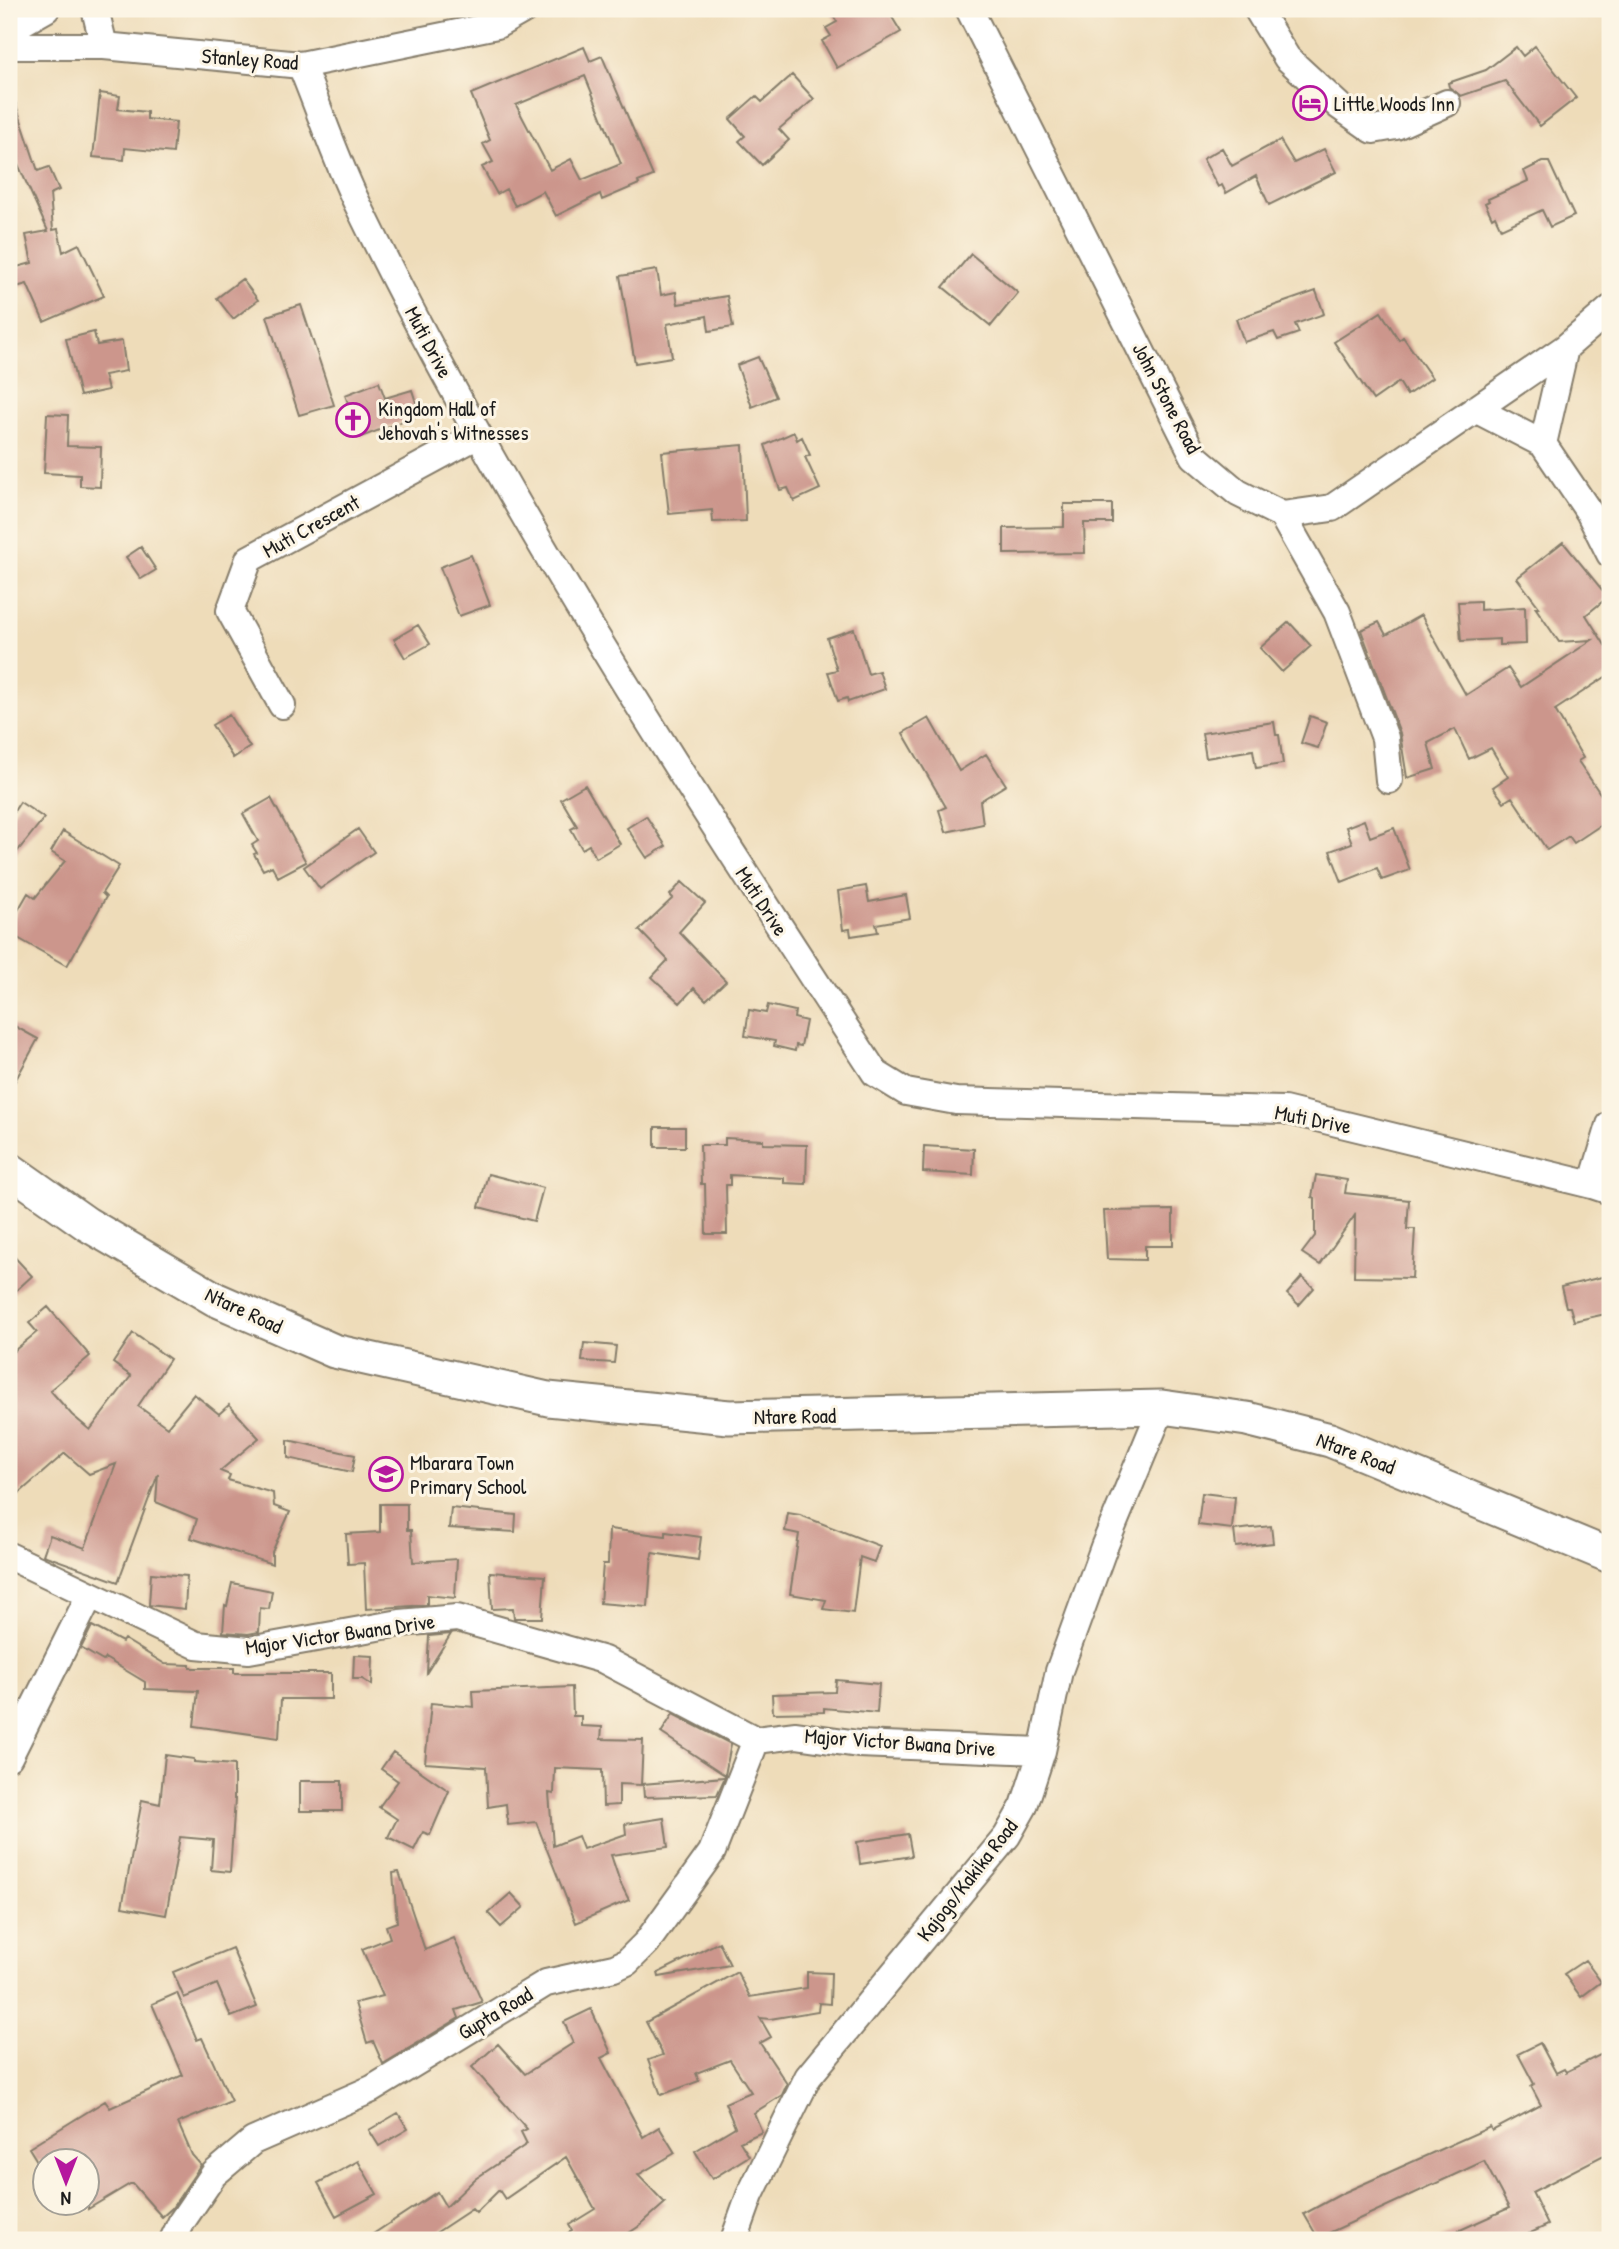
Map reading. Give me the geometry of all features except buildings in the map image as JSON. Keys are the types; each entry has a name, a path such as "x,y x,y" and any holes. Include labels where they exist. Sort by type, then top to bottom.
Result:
{"main road":[{"name":"Ntare Road","path":"9,1169 87,1224 215,1299 334,1351 548,1399 729,1417 1162,1407 1247,1419 1330,1440 1610,1556"}],"street":[{"path":"9,30 46,9"},
{"path":"95,9 104,46"},
{"name":"Stanley Road","path":"9,46 104,46 301,65 497,24 525,9"},
{"name":"John Stone Road","path":"969,9 1194,456 1238,493 1282,515"},
{"path":"1257,9 1287,58 1339,106 1374,130 1396,126 1447,103"},
{"name":"Muti Drive","path":"301,65 357,203 478,435 558,573 726,845 875,1073 906,1092 956,1101 1284,1110 1601,1188"},
{"path":"1389,780 1385,738 1342,625 1326,591 1282,515 1332,508 1565,348 1610,309"},
{"path":"1543,444 1565,348"},
{"path":"1475,409 1543,444 1589,512 1610,554"},
{"name":"Muti Crescent","path":"282,705 230,611 249,559 478,435"},
{"path":"1601,1188 1610,1125"},
{"name":"Kajogo/Kakika Road","path":"734,2240 750,2195 808,2077 1007,1836 1024,1806 1042,1751 1059,1671 1104,1547 1162,1407"},
{"name":"Major Victor Bwana Drive","path":"9,1556 196,1645 249,1650 400,1623 457,1618 604,1660 756,1740 796,1735 858,1744 1042,1751"},
{"path":"9,1757 90,1595"},
{"name":"Gupta Road","path":"173,2240 182,2221 214,2174 253,2141 372,2089 546,1983 614,1968 627,1962 647,1942 712,1852 756,1740"}],"place":[{"name":"Little Woods Inn","path":"1310,103"},
{"name":"Kingdom Hall of Jehovah's Witnesses","path":"353,420"},
{"name":"Mbarara Town Primary School","path":"386,1474"}]}
